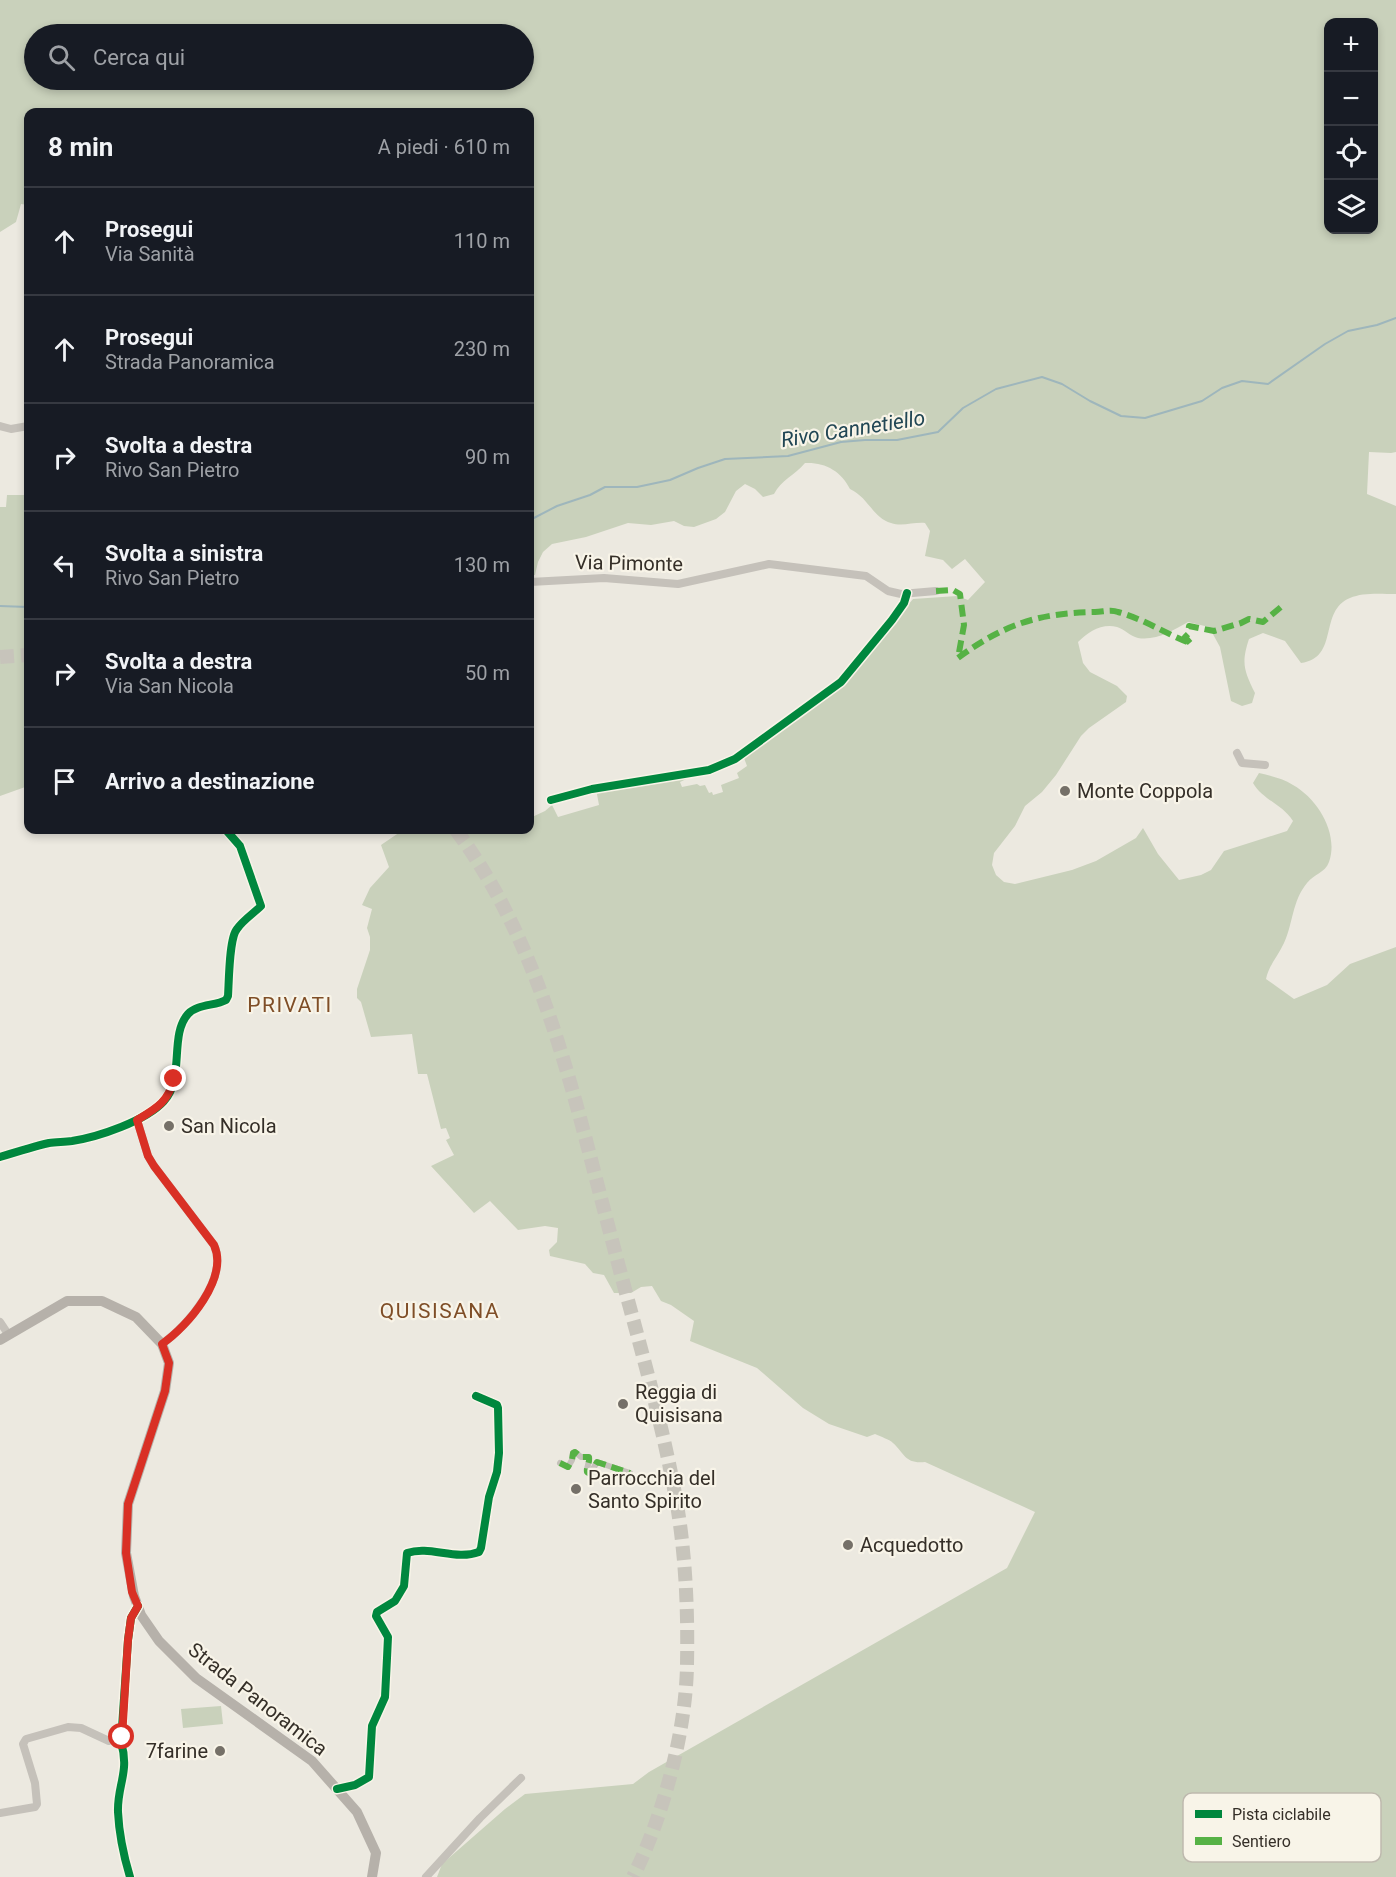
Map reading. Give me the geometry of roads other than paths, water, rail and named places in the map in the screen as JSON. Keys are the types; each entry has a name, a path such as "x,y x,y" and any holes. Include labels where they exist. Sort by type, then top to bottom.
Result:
{"main road":[{"path":"4,1337 67,1301 102,1302 136,1317 162,1344"},
{"name":"Strada Panoramica","path":"162,1344 169,1363 165,1391 128,1504 126,1553 132,1592 141,1615 159,1641 196,1678 312,1761 337,1789 357,1812 376,1853 372,1877"}],"street":[{"path":"0,426 11,429 24,427"},
{"name":"Via Pimonte","path":"534,582 604,578 678,584 749,567 775,564 867,576 888,591 907,593 936,591"},
{"path":"551,800 592,789 709,770 735,759 841,682 892,620 904,603 907,593"},
{"path":"1237,753 1242,763 1265,765"},
{"path":"0,1157 51,1143 73,1141 137,1120 163,1103 171,1093 182,1025 188,1013 226,1000 234,934 236,929 261,906 240,846 230,834"},
{"path":"137,1120 148,1156 214,1245 219,1256 212,1281 202,1303 176,1334 162,1344"},
{"path":"0,1322 4,1337"},
{"path":"337,1789 355,1785 369,1777 372,1725 385,1697 388,1637 376,1616 377,1611 395,1601 404,1586 407,1553 416,1550 468,1555 479,1552 481,1548 489,1497 500,1453 497,1405 476,1396"},
{"path":"560,1463 568,1467 573,1452 575,1452 581,1456 590,1457 587,1473 590,1474 597,1462 630,1473"},
{"path":"130,1877 118,1811 125,1768 122,1737 128,1640 131,1618 138,1606"},
{"path":"0,1813 35,1807 38,1804 35,1783 23,1744 26,1739 68,1727 81,1728 109,1741 122,1737"},
{"path":"426,1877 480,1818 521,1778"}],"waterway":[{"name":"Rivo Cannetiello","path":"534,518 605,487 637,487 670,480 725,459 788,456 841,442 897,440 938,432 963,408 996,389 1042,377 1062,384 1121,416 1145,418 1202,401 1222,388 1242,381 1268,384 1325,344 1348,331 1396,318"},
{"name":"Rivo Cannetiello","path":"0,606 24,607"}],"tunnel":[{"path":"0,657 24,655"},
{"path":"459,834 487,876 513,925 554,1029 585,1136 648,1377 665,1444 678,1511 685,1569 686,1691 671,1774 654,1828 633,1877"}],"place":[{"name":"Monte Coppola","path":"1065,791"},
{"name":"San Nicola","path":"169,1126"},
{"name":"Reggia di Quisisana","path":"623,1404"},
{"name":"Parrocchia del Santo Spirito","path":"576,1489"},
{"name":"Acquedotto","path":"848,1545"},
{"name":"7farine","path":"220,1751"}],"district":[{"name":"PRIVATI","path":"290,1005"},
{"name":"QUISISANA","path":"440,1311"}]}
